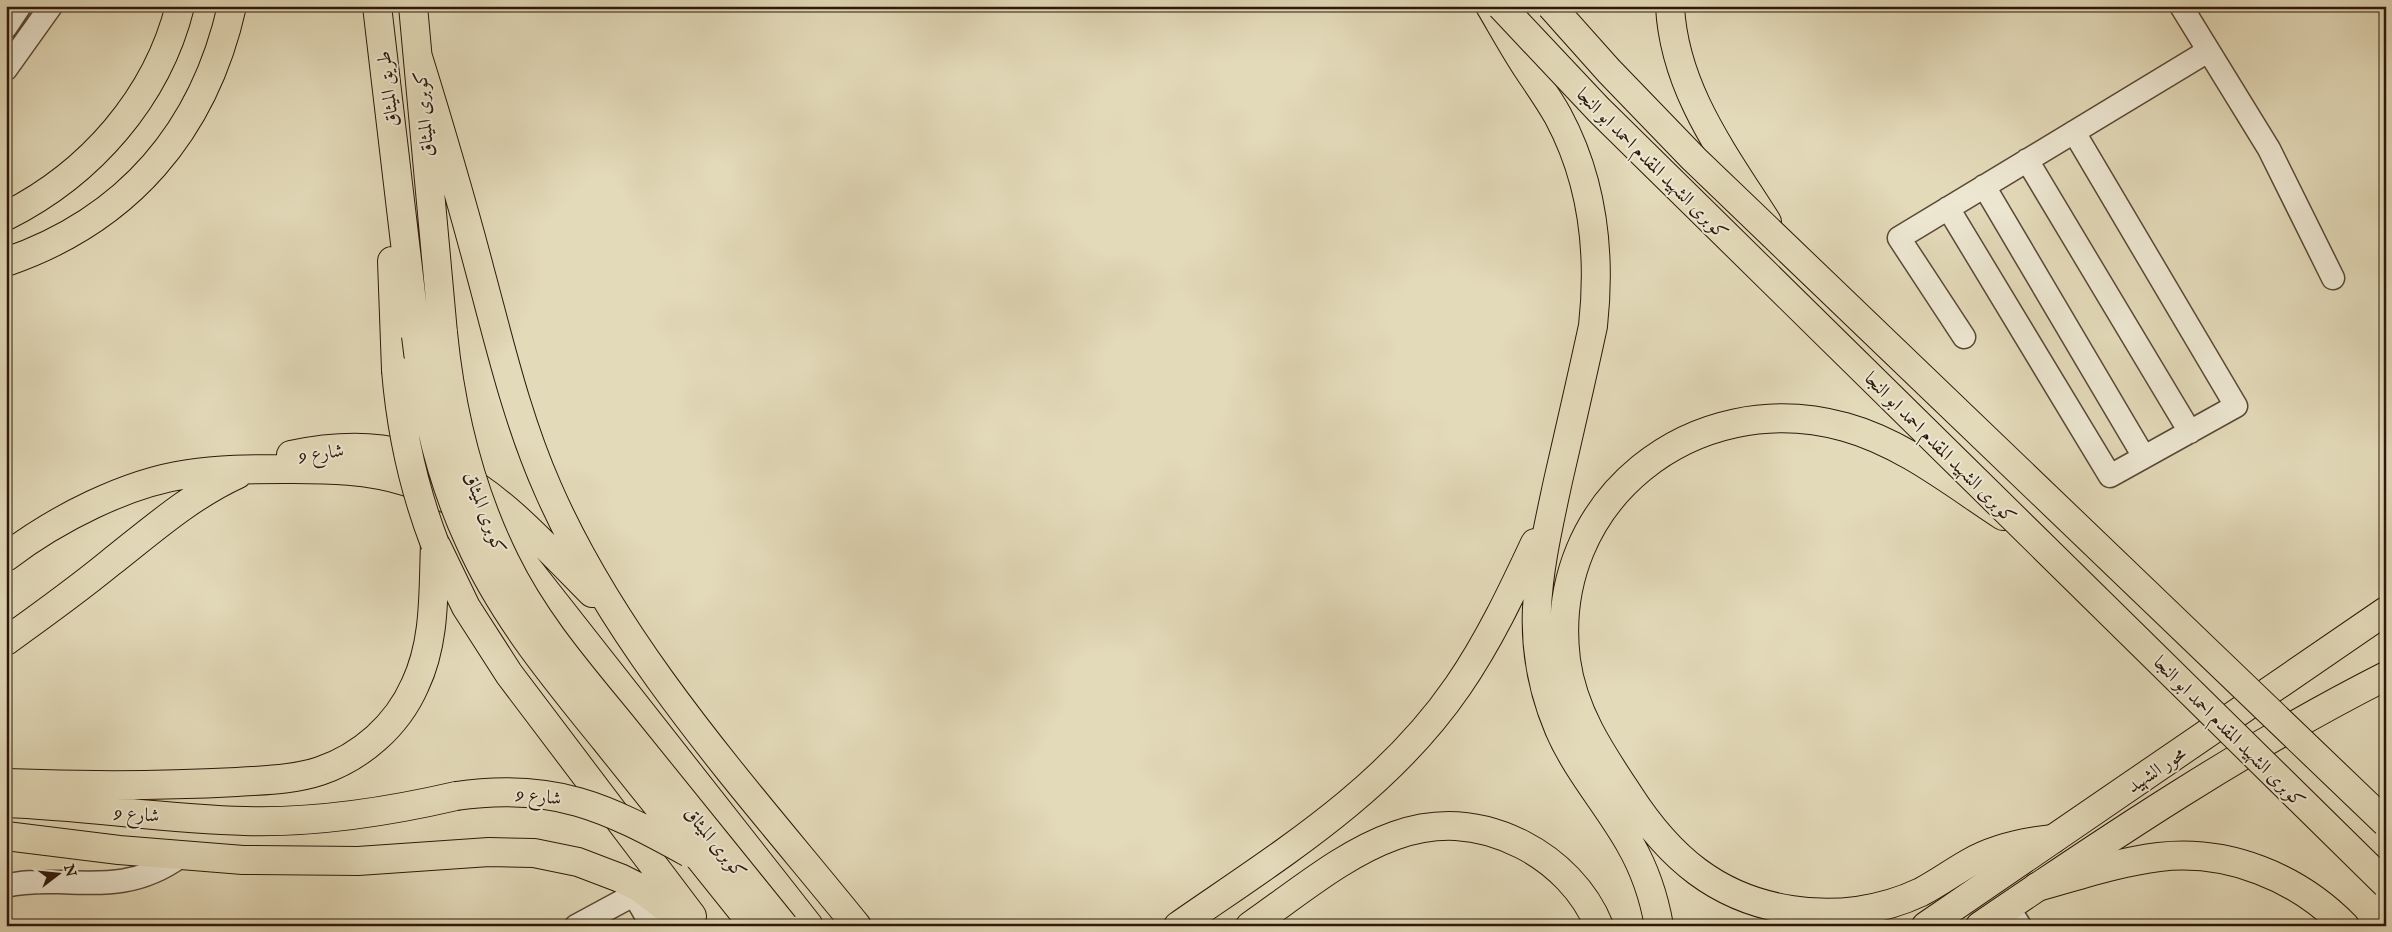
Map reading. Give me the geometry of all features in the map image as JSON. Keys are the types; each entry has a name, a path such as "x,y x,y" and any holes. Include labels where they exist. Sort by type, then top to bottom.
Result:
{"main road":[{"path":"10,212 60,184 98,151 114,132 140,97 158,64 180,6"},
{"path":"6,262 48,246 99,216 143,179 162,157 195,109 219,56 232,6"},
{"name":"طريق الميثاق","path":"377,6 397,172"},
{"name":"كوبرى الميثاق","path":"413,6 443,332 453,411 474,488 492,534 524,597 569,662 784,926"},
{"path":"1490,6 1544,93 1570,140 1587,192 1596,245 1596,299 1593,326 1540,563 1536,635 1544,683 1559,729 1570,751 1630,843 1640,864 1649,884 1659,926"},
{"name":"كوبرى الشهيد المقدم احمد ابو النجا","path":"1501,6 1599,110 2386,884"},
{"name":"كوبرى الشهيد المقدم احمد ابو النجا","path":"1551,6 1657,122 1781,244 2386,824"},
{"path":"1670,6 1677,56 1694,102 1705,124 1781,244"},
{"path":"418,57 459,192 508,376 533,452 566,526 597,582 690,719 857,926"},
{"path":"397,172 392,254 396,370 402,429 418,497 435,544 466,606 509,674 699,926"},
{"name":"كوبرى الميثاق","path":"397,172 426,406 439,458 455,509 485,574 502,605 543,664 754,926"},
{"path":"2026,530 1888,444 1846,427 1802,419 1765,419 1735,423 1692,436 1653,457 1618,489 1591,527 1573,570 1564,615 1566,662 1578,708 1599,749 1648,825 1677,856 1712,882 1751,900 1793,910 1836,912 1871,908 1898,901 1931,886 1986,854 2019,844 2053,839"},
{"name":"شارع 9","path":"6,641 195,497 247,469 284,457 309,452 358,448 382,449 406,454 436,464 471,482 509,510 628,630"},
{"path":"6,557 69,517 120,494 185,474 247,469 341,469 381,474 440,494 459,505 495,532 526,565 809,926"},
{"path":"1178,926 1340,812 1373,784 1415,741 1437,715 1477,658 1494,628 1552,508"},
{"path":"6,783 123,785 280,779 318,772 353,756 369,745 389,725 415,685 424,661 431,628 435,544"},
{"name":"محور الشهيد","path":"1926,926 2386,611"},
{"name":"محور الشهيد","path":"1980,926 2014,916 2037,887 2175,795 2239,757 2386,676"},
{"name":"شارع 9","path":"6,804 209,820 285,821 360,814 480,792 527,792 574,800 618,815 701,860"},
{"path":"1250,926 1363,848 1398,833 1437,826 1495,833 1531,849 1547,860 1575,887 1599,926"},
{"path":"6,836 181,856 304,862 403,859 489,852 534,853 578,862 620,878 636,891 690,926"},
{"path":"2037,887 2140,860 2160,857 2202,857 2243,864 2282,879 2318,901 2345,926"}],"street":[{"path":"6,27 20,6"},
{"path":"6,69 51,6"},
{"path":"2181,6 2268,149 2333,278"},
{"path":"1964,337 1899,238 2208,51"},
{"path":"1948,208 2110,476 2236,406 2074,132"},
{"path":"2028,160 2190,432"},
{"path":"1984,186 2144,457"},
{"path":"6,886 31,882 121,882 152,873 181,856"},
{"path":"576,926 636,891 652,926"}]}
